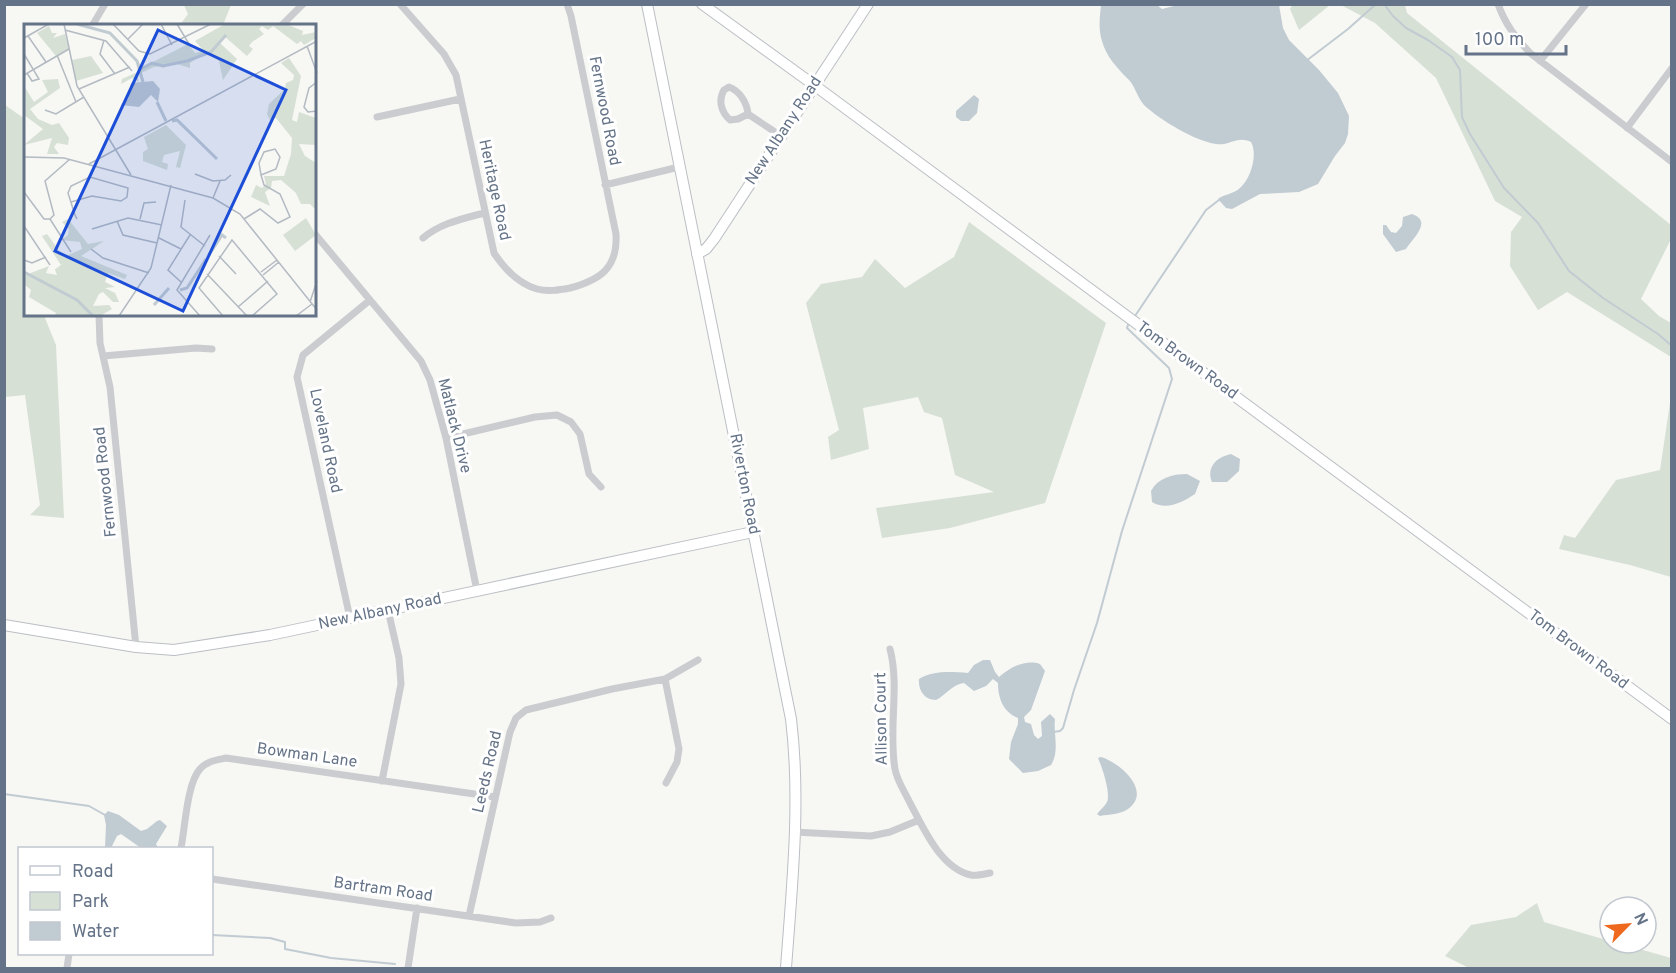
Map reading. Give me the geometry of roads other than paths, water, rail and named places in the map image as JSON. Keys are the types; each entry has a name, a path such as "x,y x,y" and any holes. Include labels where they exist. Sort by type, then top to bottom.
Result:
{"main road":[{"name":"Riverton Road","path":"647,4 791,719 795,773 794,832 786,969"},
{"name":"Tom Brown Road","path":"702,4 1671,719"},
{"name":"New Albany Road","path":"697,254 706,249 714,239 868,4"},
{"name":"New Albany Road","path":"4,625 136,646 174,650 190,649 254,638 753,532"}],"street":[{"path":"93,24 105,4"},
{"path":"283,24 303,4"},
{"name":"Heritage Road","path":"400,4 453,67 491,246 503,265 524,284 549,291 585,284 598,278 612,262 617,249 616,234 605,185"},
{"name":"Fernwood Road","path":"567,4 605,185 679,168"},
{"path":"1498,4 1503,18 1515,37 1540,61 1671,162"},
{"path":"1540,61 1586,4"},
{"path":"1627,128 1671,68"},
{"path":"748,114 729,120 720,101 724,90 729,87 734,89 747,107 748,114 781,136"},
{"path":"377,117 460,99"},
{"path":"423,238 447,223 484,213"},
{"name":"Matlack Drive","path":"316,235 421,361 430,380 446,438 477,591"},
{"name":"Loveland Road","path":"350,618 297,377 303,355 370,300"},
{"name":"Fernwood Road","path":"99,316 100,343 110,387 136,646"},
{"path":"103,356 196,348 212,349"},
{"path":"446,438 535,417 557,415 571,422 580,434 589,474 601,487"},
{"path":"382,781 401,684 399,658 388,610"},
{"name":"Allison Court","path":"890,649 895,668 893,746 895,770 927,836 940,854 956,867 972,875 990,873"},
{"name":"Leeds Road","path":"469,916 510,732 521,713 612,689 665,679 698,660"},
{"path":"665,679 678,749 677,762 666,783"},
{"name":"Bowman Lane","path":"181,847 191,787 199,770 211,760 226,758 495,797"},
{"path":"794,832 871,837 919,820"},
{"name":"Bartram Road","path":"213,879 524,923 540,922 551,918"},
{"path":"408,969 417,908"}],"water":[{"path":"1101,5 1157,5 1162,9 1178,5 1279,5 1283,28 1289,40 1338,93 1349,116 1345,143 1318,184 1299,192 1260,194 1232,209 1226,208 1218,199 1238,190 1247,179 1254,153 1251,142 1238,140 1216,144 1198,139 1178,129 1144,105 1132,84 1106,52 1100,27"},
{"path":"974,95 979,99 977,113 969,121 961,121 956,117 956,111"},
{"path":"1412,214 1421,221 1420,230 1406,249 1396,252 1383,234 1383,225 1396,233 1402,226 1403,217"},
{"path":"1231,454 1240,459 1239,471 1227,482 1212,482 1211,468 1217,460"},
{"path":"1187,474 1200,481 1195,494 1169,506 1152,502 1151,491 1157,483 1171,476"},
{"path":"983,660 990,660 999,677 1013,667 1024,663 1040,664 1045,671 1031,710 1024,717 1025,722 1031,724 1034,735 1038,739 1042,736 1041,722 1050,714 1055,719 1056,748 1051,765 1038,771 1023,773 1009,759 1018,718 1005,708 1000,699 998,683 993,679 986,686 974,691 964,683 959,684 936,700 925,696 921,690 919,679 925,676 943,672 968,673 974,665"},
{"path":"1101,757 1124,771 1135,786 1137,794 1135,802 1125,811 1100,816 1097,814 1108,798 1106,780 1098,758"},
{"path":"108,811 119,815 141,831 160,820 167,826 156,844 158,847 140,847 121,834 117,836 112,847 105,847 104,815"}],"waterway":[{"path":"1306,61 1376,4"},
{"path":"1384,4 1406,28 1452,57 1460,70 1462,117 1470,134 1504,188 1538,223 1569,271 1603,298 1658,334 1672,346"},
{"path":"1135,316 1206,210 1219,200"},
{"path":"1053,732 1063,728 1097,623 1122,531 1172,379 1169,368 1127,328 1128,325"},
{"path":"4,794 89,806 105,815"},
{"path":"213,935 270,938 285,942 285,949 331,958 395,964"}]}
